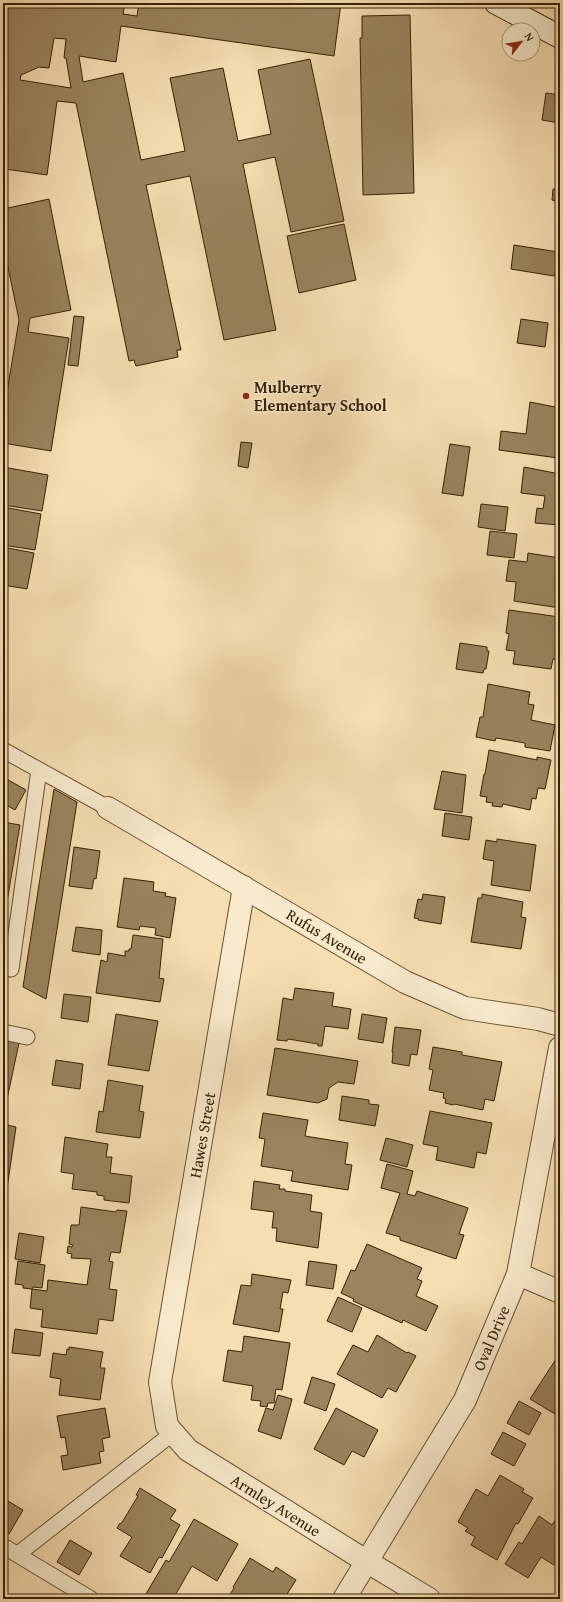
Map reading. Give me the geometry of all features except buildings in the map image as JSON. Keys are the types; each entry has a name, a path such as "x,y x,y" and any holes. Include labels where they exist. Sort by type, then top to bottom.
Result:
{"street":[{"path":"496,3 560,37"},
{"name":"Rufus Avenue","path":"108,808 405,982 465,1008 538,1019 560,1025"},
{"name":"Hawes Street","path":"160,1382 244,887"},
{"name":"Oval Drive","path":"344,1599 465,1400 518,1274 560,1048"},
{"path":"518,1274 560,1292"},
{"name":"Armley Avenue","path":"160,1382 167,1426 188,1450 429,1599"}],"lane":[{"path":"3,750 108,808"},
{"path":"11,969 39,770"},
{"path":"3,1032 27,1037"},
{"path":"18,1554 173,1433"},
{"path":"3,1546 91,1599"}],"place":[{"name":"Mulberry Elementary School","path":"246,396"}]}
